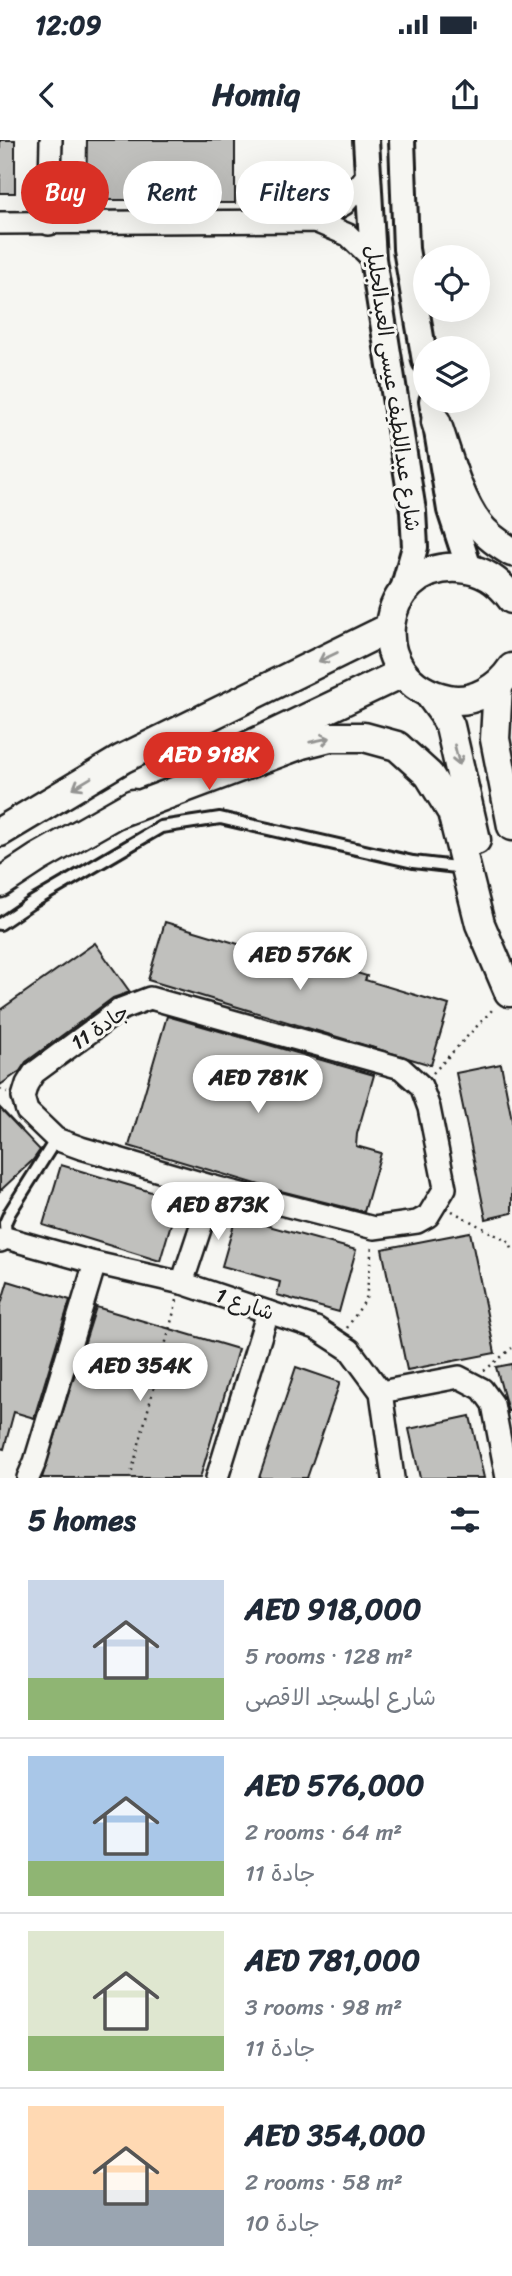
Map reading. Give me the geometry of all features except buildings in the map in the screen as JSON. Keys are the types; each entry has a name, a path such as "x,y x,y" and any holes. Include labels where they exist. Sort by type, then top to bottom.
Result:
{"main road":[{"path":"434,413 465,500 477,523 492,539 512,552"},
{"path":"505,677 477,697 453,700 429,694 414,685 402,673 394,659 389,628 402,593 415,580 432,571 450,567 468,568 485,574 508,589"},
{"path":"0,832 122,759 389,628"},
{"path":"0,883 37,858 176,781 402,673"},
{"path":"505,677 495,739 512,826"},
{"path":"429,694 450,726 511,998"},
{"path":"118,813 302,744 330,737 364,737 397,746 429,775 452,813 480,924 511,998"},
{"path":"24,818 35,819 48,829 50,838 37,858"}],"street":[{"path":"50,161 51,140"},
{"name":"شارع عبداللطيف عيسى العبدالجليل","path":"366,140 366,177 373,259 414,511 415,547 402,593"},
{"name":"شارع عبداللطيف عيسى العبدالجليل","path":"406,146 406,249 421,336"},
{"path":"354,192 366,177"},
{"path":"109,223 236,222"},
{"path":"0,223 21,223"},
{"path":"322,224 348,235 373,259"},
{"name":"شارع عبداللطيف عيسى العبدالجليل","path":"434,413 450,510 468,568"},
{"name":"جادة 11","path":"421,1086 401,1068 150,998 121,1009 34,1073 23,1097 27,1111 56,1139 80,1148 214,1187 374,1228 416,1222 428,1216 437,1203"},
{"path":"421,1086 429,1108 445,1188 437,1203"},
{"path":"182,1283 214,1187"},
{"name":"شارع 1","path":"3,1239 182,1283 316,1328 350,1350 381,1392 393,1478"},
{"path":"28,1478 95,1263"},
{"path":"217,1478 268,1312"},
{"path":"381,1392 458,1377 482,1389 493,1404 507,1478"}],"lane":[{"path":"0,924 161,827 220,818 413,862 466,868"},
{"path":"3,1239 5,1223 56,1139"}],"path":[{"path":"421,1086 511,998"},
{"path":"437,1203 510,1242 512,1249"},
{"path":"338,1342 366,1299 374,1228"},
{"path":"130,1478 182,1283"},
{"path":"471,1382 512,1348"}]}
